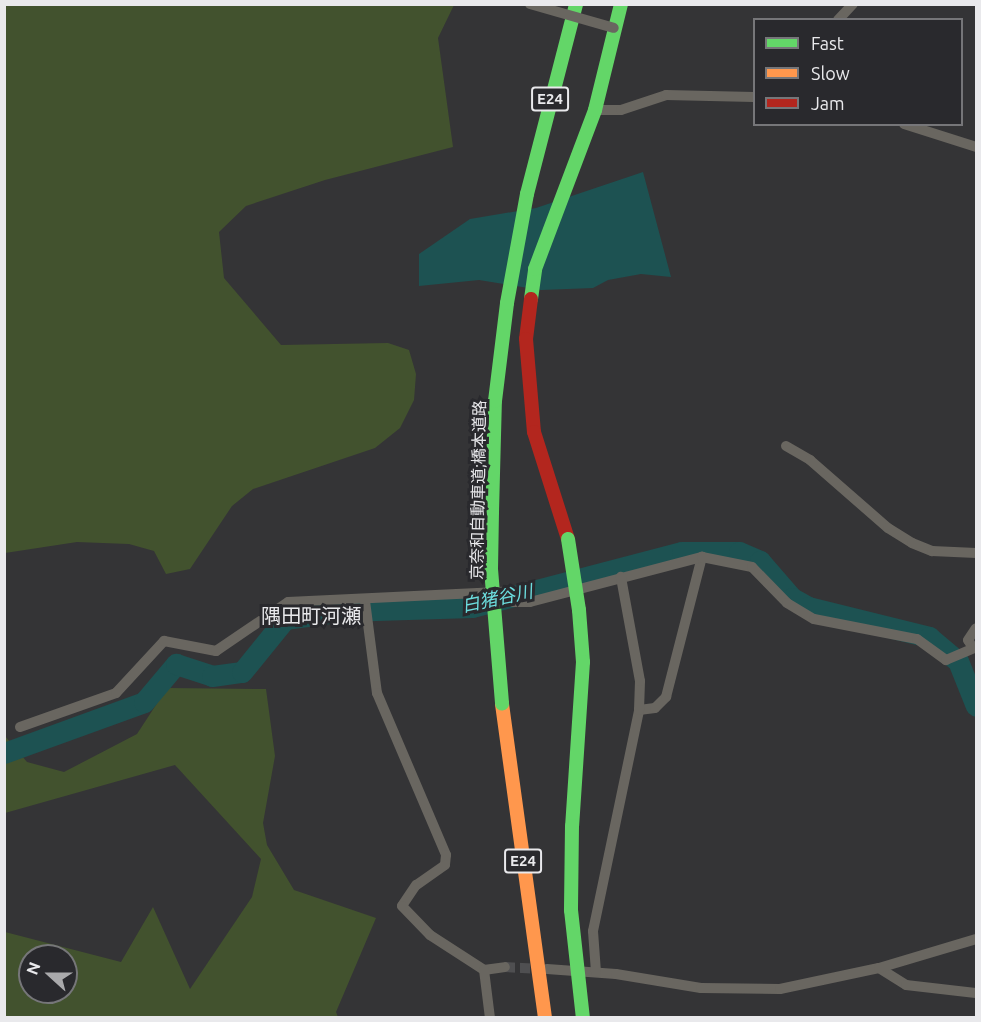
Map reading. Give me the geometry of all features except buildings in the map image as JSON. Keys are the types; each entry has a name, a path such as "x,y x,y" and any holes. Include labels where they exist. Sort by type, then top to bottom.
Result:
{"main road":[{"name":"京奈和自動車道;橋本道路","path":"545,1017 502,704 491,568 495,401 507,303 527,194 576,4"},
{"path":"583,1017 576,972 572,826 582,672 579,610 568,539 534,432 526,360 528,318 535,269 544,239 595,110 621,4"}],"street":[{"path":"530,4 614,28"},
{"path":"840,18 854,4"},
{"path":"595,110 621,110 666,95 753,97"},
{"path":"910,126 976,147"},
{"path":"786,446 810,460 888,528 912,543 932,551 976,553"},
{"path":"639,710 654,708 666,696 702,557"},
{"path":"20,727 116,693 164,641 216,651 288,602 365,601 482,592 504,592 511,599 530,602 702,557 752,567 787,603 814,619 917,639 934,648 946,660 975,647 968,640 976,628"},
{"path":"596,972 592,932 639,710 640,681 621,577"},
{"path":"365,601 378,693 446,855 445,866 416,885 402,906 430,935 484,970 505,967"},
{"path":"547,969 596,972 701,988 780,989 879,968 976,939"},
{"path":"879,968 906,985 976,993"},
{"path":"484,970 490,1017"}],"green space":[{"path":"4,5 454,5 438,38 453,147 325,180 246,206 219,232 224,278 281,345 388,343 409,350 416,374 414,400 400,428 375,448 253,489 232,506 190,569 166,574 154,551 129,544 77,542 5,553"},
{"path":"167,688 266,689 275,756 263,823 267,845 294,890 376,918 336,1012 338,1017 5,1017 5,932 51,944 18,944 18,1004 78,1004 78,951 121,962 153,907 190,989 252,897 261,859 175,765 5,813 5,736 27,762 64,772 137,734"}],"water":[{"path":"643,172 671,277 641,274 608,280 593,288 541,290 479,280 419,286 419,254 470,219 536,208"}],"waterway":[{"name":"白猪谷川","path":"4,753 144,702 176,664 212,676 242,672 285,619 344,611 472,607 682,552 739,552 760,561 792,598 808,607 929,637 958,661 976,706"}],"tunnel":[{"path":"505,967 541,969"}],"traffic: fast":[{"path":"492,512 495,401 507,303 527,194 576,4"},
{"path":"531,299 535,269 595,110 621,4"},
{"path":"492,512 491,569 502,704"},
{"path":"568,539 579,610"},
{"path":"579,610 583,662 572,826 571,910 583,1018"}],"traffic: slow":[{"path":"502,704 545,1018"}],"traffic: jam":[{"path":"531,299 526,339 534,432 568,539"}],"district":[{"name":"隅田町河瀬","path":"311,615"}]}
